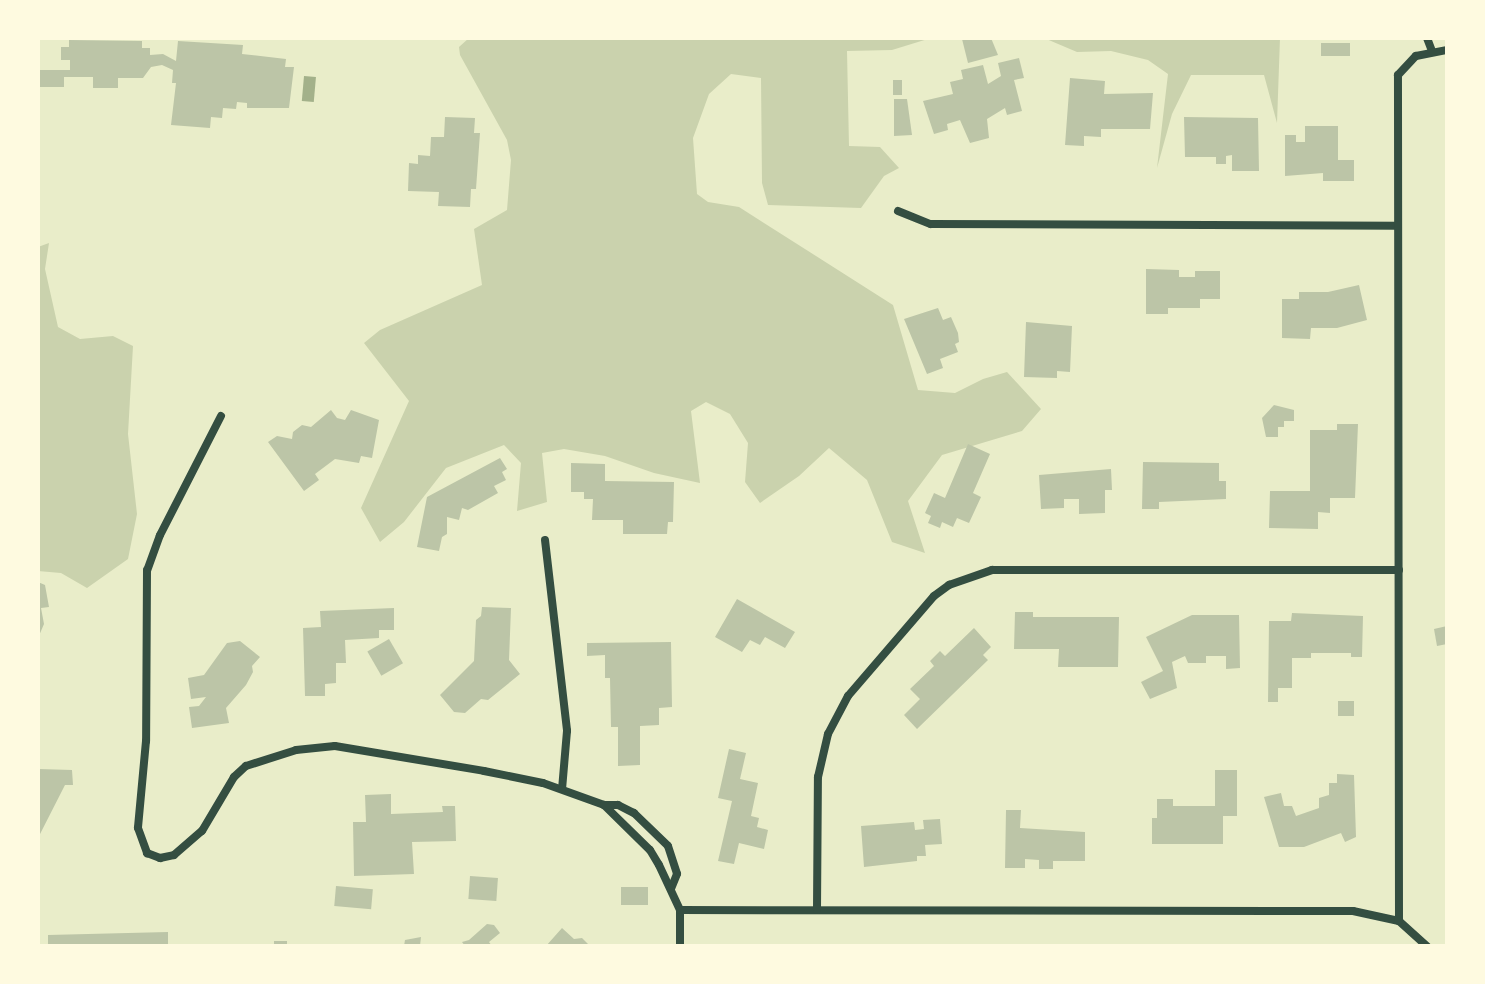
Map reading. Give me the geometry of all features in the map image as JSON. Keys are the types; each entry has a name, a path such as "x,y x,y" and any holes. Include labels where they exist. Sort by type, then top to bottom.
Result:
{"street":[{"path":"1427,38 1432,51"},
{"path":"1399,921 1398,75 1416,56 1447,50"},
{"path":"898,211 931,224 1398,226"},
{"path":"221,416 160,535 147,570 146,741 138,828 147,853 160,858 174,855 202,831 234,777 246,766 296,750 335,746 364,749 562,789 604,805 618,805 634,813 668,846 677,874 671,889"},
{"path":"545,540 567,731 562,789"},
{"path":"817,910 818,777 828,734 848,696 934,596 949,585 992,570 1399,570"},
{"path":"604,805 650,850 680,910 680,946"},
{"path":"680,910 1353,911 1399,921 1427,946"}],"shaded area":[{"path":"469,38 931,38 892,50 847,51 849,146 880,147 899,168 884,176 861,208 768,205 762,183 761,78 731,74 709,94 693,138 697,194 708,202 739,207 893,305 918,390 955,393 983,379 1007,372 1041,409 1022,431 942,455 908,501 925,553 892,542 867,480 829,448 799,476 760,503 745,482 748,443 730,414 706,402 691,411 700,483 654,473 605,456 564,449 542,453 547,502 517,511 521,463 504,445 446,468 404,522 380,542 361,508 409,401 364,343 380,330 482,285 474,229 507,210 511,160 507,140 460,55 459,47"},
{"path":"1044,38 1280,38 1277,123 1264,75 1191,75 1172,114 1157,168 1168,74 1148,60 1111,51 1077,52"},
{"path":"304,76 316,77 314,102 302,101"},
{"path":"49,243 45,269 58,327 80,339 113,336 133,346 128,434 137,514 128,559 87,588 61,573 38,571 38,247"}],"building":[{"path":"991,38 998,55 968,63 962,39"},
{"path":"69,40 142,41 142,48 150,48 150,55 163,54 176,61 178,41 243,45 242,54 286,59 285,67 294,67 289,108 247,108 247,103 237,102 236,109 223,108 222,118 211,117 210,128 171,125 176,83 172,83 173,70 162,65 151,67 143,78 118,78 118,88 93,88 93,77 64,77 64,87 38,87 39,70 70,70 70,60 61,60 61,47 69,47"},
{"path":"1321,43 1350,43 1350,56 1321,56"},
{"path":"1019,58 1024,78 1014,80 1022,111 1007,115 1005,108 987,119 989,138 970,143 960,120 947,124 948,130 934,134 923,101 953,94 950,82 963,79 961,70 983,65 988,84 1001,76 998,63"},
{"path":"1070,78 1105,81 1104,94 1153,93 1150,129 1101,129 1101,137 1084,136 1084,146 1065,145"},
{"path":"893,80 902,80 902,95 893,95"},
{"path":"894,99 907,99 912,135 894,136"},
{"path":"445,117 475,118 474,133 480,133 476,189 471,189 470,207 438,206 439,192 408,191 409,163 418,164 418,155 430,156 431,137 444,137"},
{"path":"1184,117 1258,118 1259,171 1232,171 1232,155 1226,156 1226,164 1216,164 1216,157 1185,157"},
{"path":"1305,126 1338,126 1338,160 1354,160 1354,181 1323,181 1323,173 1285,176 1285,135 1296,135 1296,142 1305,142"},
{"path":"1146,269 1179,270 1179,277 1195,277 1195,271 1220,271 1220,299 1200,299 1200,308 1168,308 1168,314 1146,314"},
{"path":"1359,285 1367,320 1337,328 1311,328 1310,339 1282,338 1282,299 1299,299 1299,292 1328,292"},
{"path":"938,308 943,320 951,317 958,333 959,342 955,344 958,352 940,359 943,368 927,374 904,319"},
{"path":"1026,322 1072,326 1070,372 1057,371 1057,378 1024,377"},
{"path":"1274,405 1294,410 1294,421 1284,421 1284,427 1278,427 1278,437 1266,437 1262,418"},
{"path":"331,410 337,418 345,420 351,410 379,420 372,458 361,456 359,463 335,459 315,474 319,480 304,491 268,442 277,436 292,439 293,432 302,425 311,427"},
{"path":"1337,424 1358,424 1355,498 1330,498 1330,513 1318,512 1318,529 1269,528 1270,491 1310,491 1310,430 1337,430"},
{"path":"968,444 990,454 973,493 981,497 969,523 957,518 953,527 942,522 940,528 928,523 931,516 925,513 934,493 945,498"},
{"path":"500,458 507,469 502,472 506,480 494,486 498,493 468,510 462,508 459,520 447,517 447,534 442,537 439,551 417,547 427,497"},
{"path":"1143,462 1219,463 1219,481 1226,481 1226,499 1159,502 1159,509 1142,509"},
{"path":"571,463 605,464 605,481 674,482 673,522 668,522 667,534 623,534 623,520 592,520 593,499 584,499 584,492 571,492"},
{"path":"1111,469 1112,490 1105,490 1105,513 1079,514 1079,499 1064,499 1064,508 1041,509 1039,475"},
{"path":"38,582 45,585 49,607 41,608 44,624 38,638"},
{"path":"737,599 795,632 785,648 765,637 760,645 750,640 742,652 715,637"},
{"path":"482,607 511,608 509,660 520,674 488,700 481,699 465,713 454,712 440,695 474,661 476,620 481,616"},
{"path":"394,608 394,630 379,630 379,638 345,640 346,663 336,663 336,683 325,684 325,696 305,696 303,628 321,627 320,611"},
{"path":"1015,612 1033,612 1033,617 1119,617 1118,667 1058,667 1059,649 1014,649"},
{"path":"1292,613 1363,616 1362,657 1351,657 1351,653 1311,653 1311,658 1292,658 1292,688 1278,688 1278,702 1268,702 1269,621 1291,621"},
{"path":"1192,615 1239,615 1240,668 1226,669 1226,656 1206,656 1206,663 1188,663 1185,656 1172,662 1177,688 1150,699 1141,682 1163,671 1146,637"},
{"path":"1447,626 1447,644 1437,646 1434,629"},
{"path":"974,628 991,647 983,655 988,660 917,729 904,715 920,699 910,689 934,666 930,661 940,651 945,656"},
{"path":"389,639 403,663 381,676 367,652"},
{"path":"240,641 260,657 252,666 253,672 246,685 226,708 229,723 192,728 189,707 199,706 206,697 191,699 188,678 204,675 227,643"},
{"path":"671,642 672,707 659,708 659,725 640,726 640,765 618,766 618,727 611,727 610,678 605,678 605,655 587,656 587,643"},
{"path":"1338,701 1354,701 1354,716 1338,716"},
{"path":"729,749 746,753 740,779 758,783 751,816 759,818 757,827 768,830 764,849 739,843 734,864 718,861 732,801 718,798"},
{"path":"38,769 72,770 73,785 65,785 38,838"},
{"path":"1215,770 1237,770 1237,816 1223,816 1223,844 1152,844 1152,818 1157,818 1157,799 1173,799 1173,806 1215,806"},
{"path":"1337,774 1354,775 1356,837 1345,842 1341,833 1304,847 1279,847 1264,797 1281,793 1284,806 1292,806 1296,816 1319,808 1319,798 1329,795 1329,783 1337,783"},
{"path":"391,794 391,814 443,812 442,806 455,806 456,841 412,842 414,874 354,876 353,822 366,822 365,795"},
{"path":"1006,810 1021,810 1020,828 1085,832 1085,861 1053,861 1053,869 1039,869 1039,860 1025,859 1025,868 1005,868"},
{"path":"940,819 942,844 925,845 926,856 917,856 917,861 864,867 861,826 914,822 915,830 924,829 923,820"},
{"path":"470,876 498,878 496,901 468,899"},
{"path":"336,886 373,889 371,909 334,906"},
{"path":"621,887 648,887 648,905 621,905"},
{"path":"487,924 494,925 500,933 489,942 492,946 465,946 462,942 469,940"},
{"path":"562,928 574,939 582,938 590,946 546,946"},
{"path":"168,932 168,946 48,946 48,935"},
{"path":"421,937 420,946 404,946 405,940"},
{"path":"274,941 287,941 287,946 274,946"}]}
